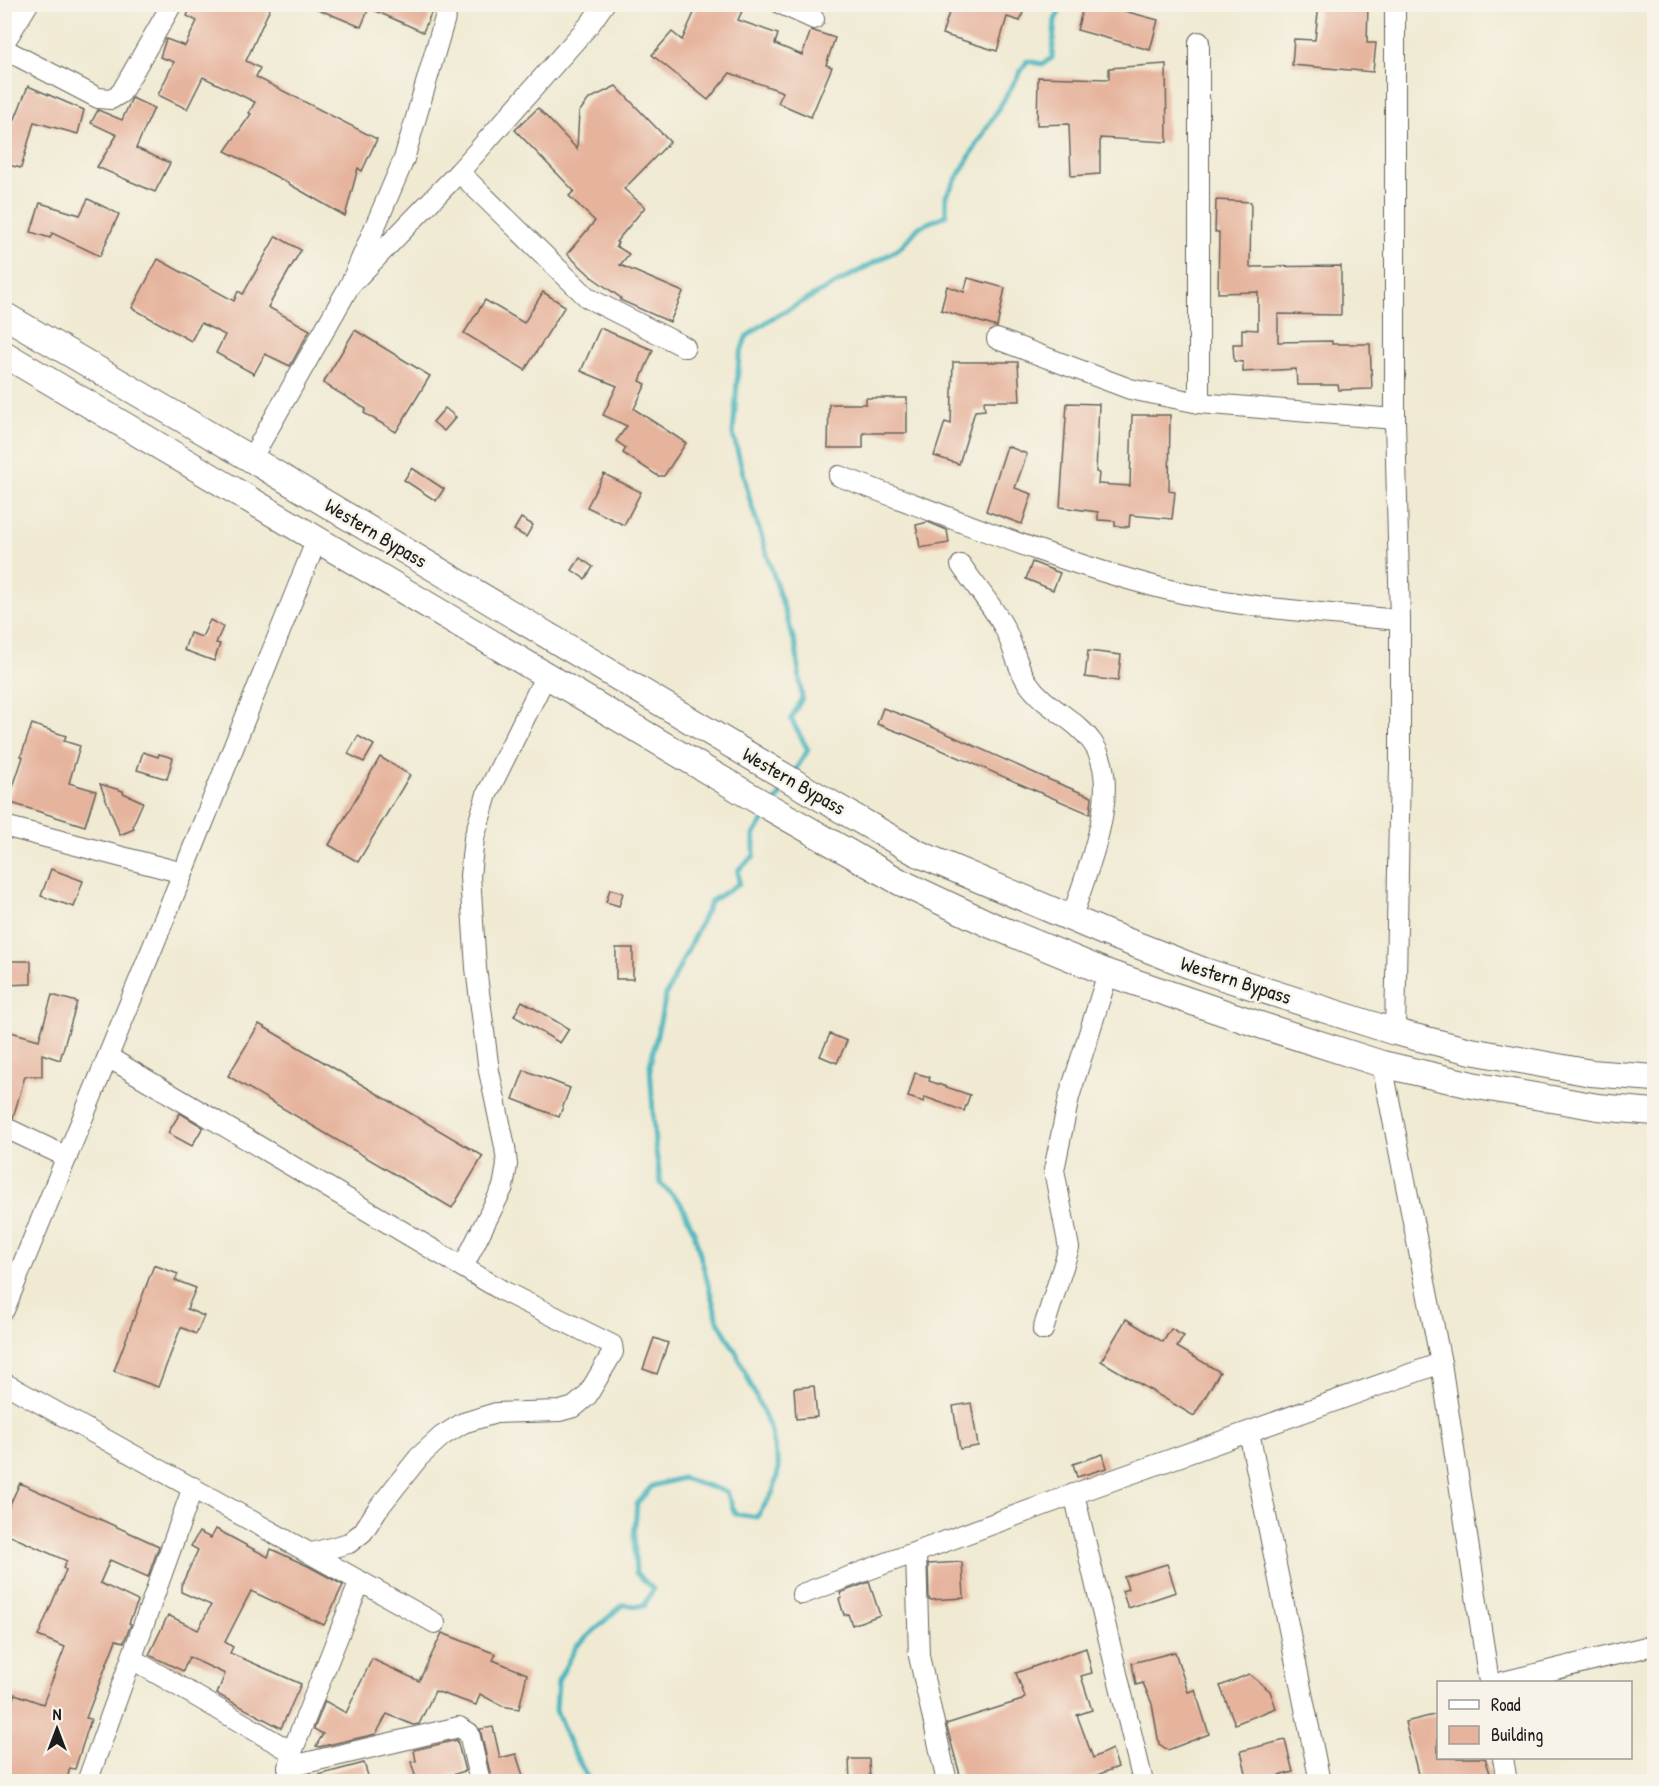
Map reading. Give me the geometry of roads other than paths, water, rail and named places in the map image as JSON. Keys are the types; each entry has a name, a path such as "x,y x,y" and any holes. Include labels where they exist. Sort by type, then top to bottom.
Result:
{"main road":[{"name":"Western Bypass","path":"4,315 251,459 808,791 917,853 1106,933 1204,971 1395,1032 1471,1051 1591,1073 1654,1078"},
{"name":"Western Bypass","path":"4,354 755,799 900,882 991,926 1108,973 1382,1064 1472,1085 1598,1107 1654,1112"}],"street":[{"path":"4,43 28,4"},
{"path":"4,49 98,98 111,99 121,93 172,4"},
{"path":"251,459 350,285 404,159 448,4"},
{"path":"350,285 459,172 590,24 604,4"},
{"path":"781,4 814,19"},
{"path":"1395,4 1395,419 1400,620 1400,775 1395,1032"},
{"path":"1199,42 1199,403"},
{"path":"459,172 588,298 685,347"},
{"path":"997,339 1130,389 1199,403 1395,419"},
{"path":"838,476 1095,570 1163,589 1257,607 1400,620"},
{"path":"4,1310 317,539"},
{"path":"961,565 1005,629 1017,666 1029,685 1044,701 1093,742 1101,760 1106,786 1104,815 1072,917"},
{"path":"463,1268 503,1187 507,1165 489,1071 476,968 470,876 474,838 487,794 546,675"},
{"path":"4,826 183,873"},
{"path":"1043,1330 1069,1248 1054,1170 1069,1097 1108,973"},
{"path":"108,1057 503,1292 612,1344 613,1352 587,1396 574,1407 560,1412 496,1413 463,1423 442,1436 418,1457 363,1532 349,1543 312,1553"},
{"path":"1382,1064 1441,1363 1489,1681"},
{"path":"4,1127 67,1157"},
{"path":"802,1594 1441,1363"},
{"path":"4,1383 435,1623"},
{"path":"1249,1432 1320,1782"},
{"path":"87,1782 193,1487"},
{"path":"1074,1494 1143,1782"},
{"path":"916,1553 920,1656 947,1782"},
{"path":"289,1767 360,1581"},
{"path":"1511,1681 1654,1645"},
{"path":"132,1659 289,1767 459,1727 468,1733 480,1782"},
{"path":"1503,1759 1507,1782"}],"waterway":[{"path":"792,775 808,750 791,719 802,698 796,647 750,500 733,434 739,358 746,337 769,320 899,249 919,227 946,215 946,196 1027,61 1042,64 1052,58 1055,20 1063,4"},
{"path":"775,803 786,785"},
{"path":"590,1782 570,1745 556,1710 558,1681 576,1647 622,1605 644,1606 653,1589 636,1573 634,1536 637,1503 652,1486 682,1478 727,1492 735,1514 757,1517 773,1492 779,1468 770,1428 737,1354 718,1321 694,1232 680,1202 661,1184 655,1145 650,1065 666,995 711,901 739,884 738,870 754,856 754,835 768,813"}]}
